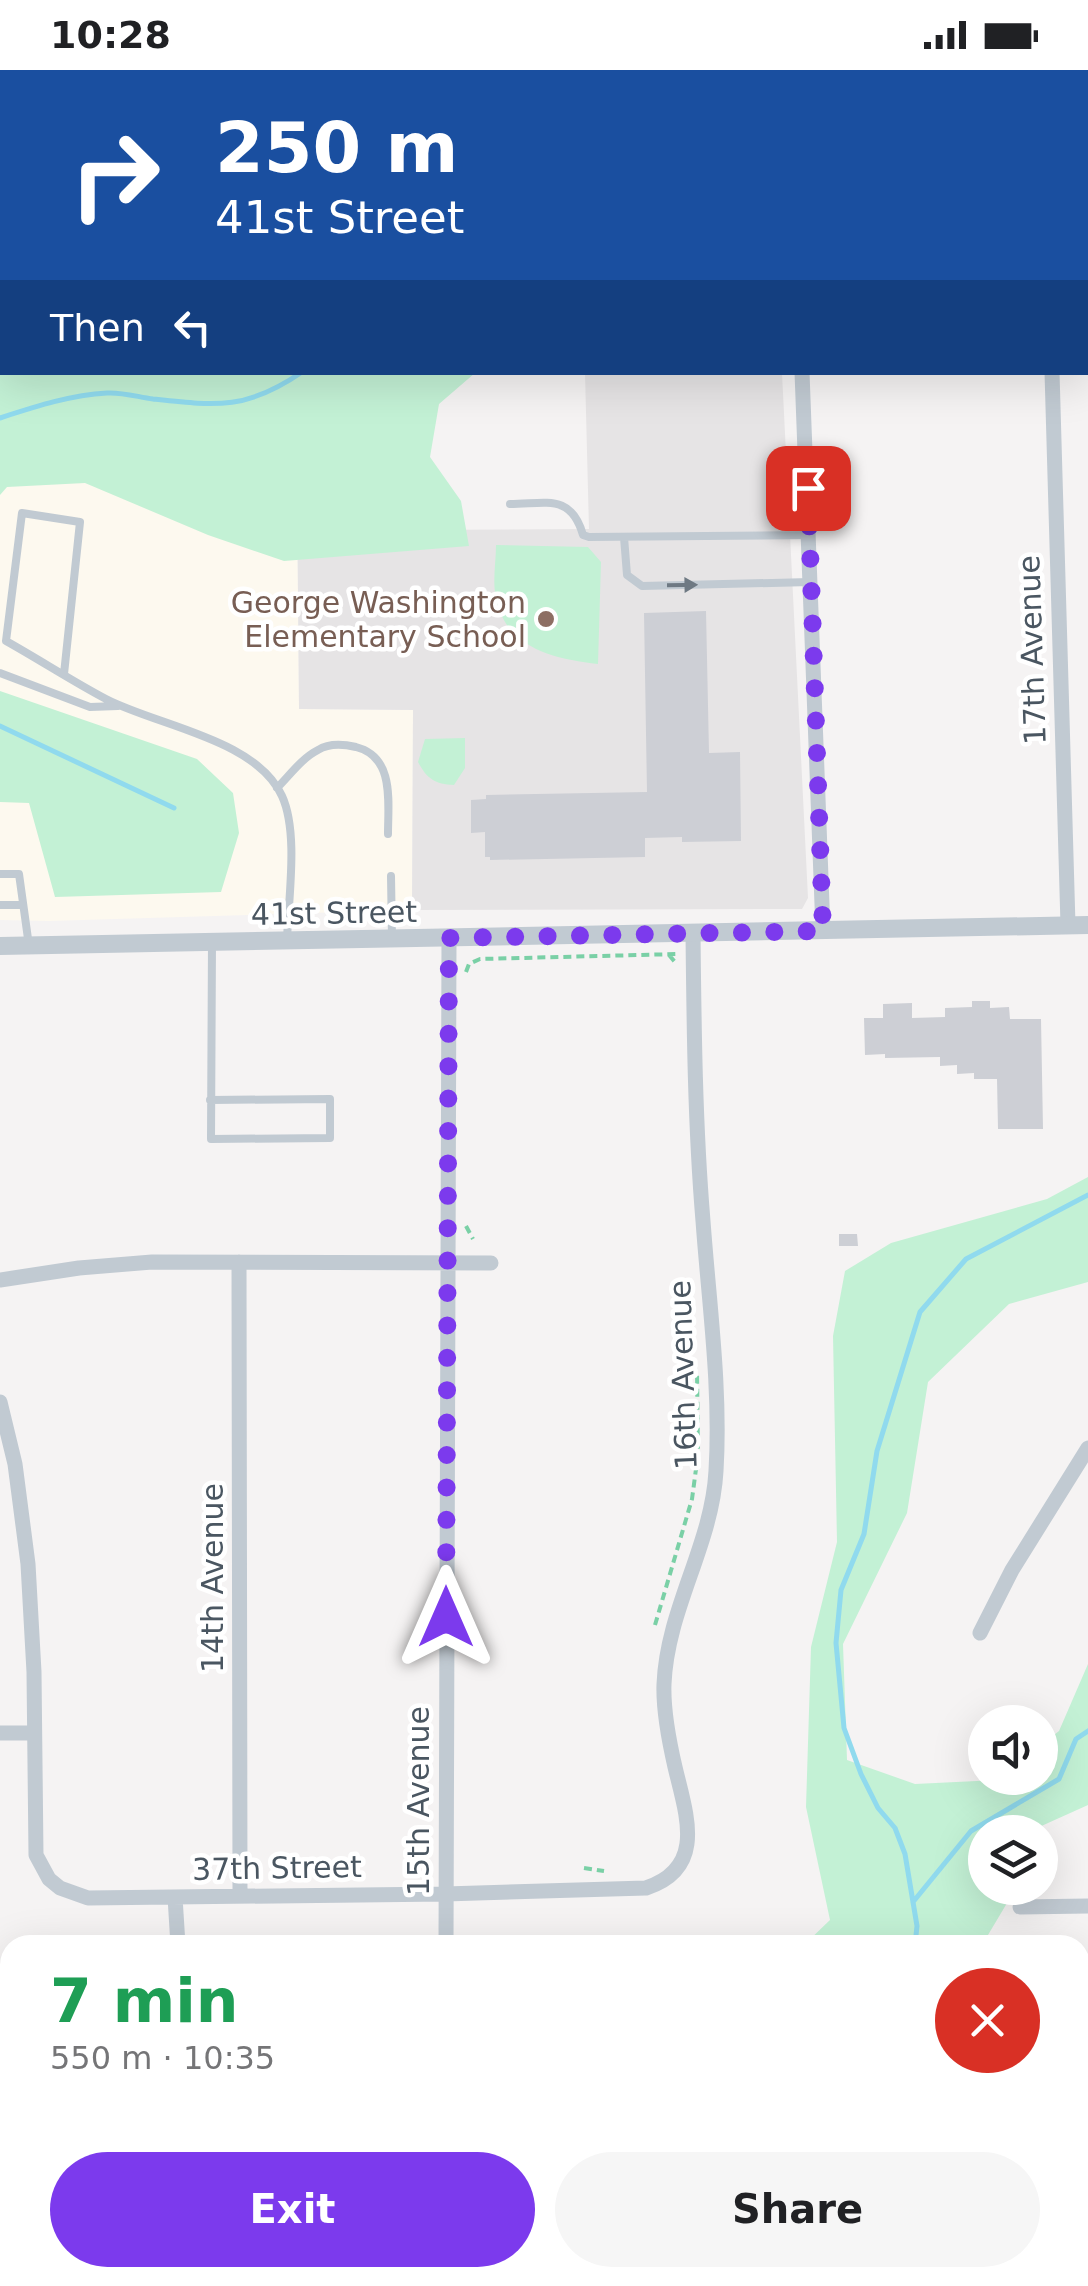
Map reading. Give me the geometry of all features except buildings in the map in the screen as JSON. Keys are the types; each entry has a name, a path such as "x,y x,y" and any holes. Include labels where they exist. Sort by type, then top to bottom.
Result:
{"street":[{"path":"802,375 823,931"},
{"name":"17th Avenue","path":"1052,375 1068,925"},
{"name":"41st Street","path":"0,946 1088,925"},
{"name":"16th Avenue","path":"680,1863 689,1837 669,1739 666,1665 677,1610 706,1526 716,1478 717,1448 694,1072 692,933"},
{"name":"15th Avenue","path":"446,1935 449,938"},
{"path":"0,1280 152,1262 491,1263"},
{"name":"14th Avenue","path":"239,1262 240,1895"},
{"path":"0,1402 15,1464 28,1564 34,1733 0,1733"},
{"path":"980,1633 1012,1570 1088,1448"},
{"name":"37th Street","path":"34,1733 36,1855 49,1878 73,1895 88,1898 445,1894 646,1888 668,1878 680,1863"},
{"path":"175,1897 177,1935"},
{"path":"1020,1908 1088,1906"}],"lane":[{"path":"510,504 561,504 579,519 583,535 810,535"},
{"path":"64,674 80,522 22,514 6,641 64,674 122,706 258,764 278,788 288,820 287,941"},
{"path":"624,537 627,575 642,586 812,582"},
{"path":"0,673 90,707 122,706"},
{"path":"278,788 320,748 340,744 360,748 374,755 382,765 388,789 388,834"},
{"path":"0,874 18,874 28,946"},
{"path":"391,876 392,939"},
{"path":"0,905 23,905"},
{"path":"210,1100 330,1099 330,1138 211,1139 210,1100 212,942"}],"path":[{"path":"669,954 675,959 676,973"},
{"path":"466,983 469,964 480,958 678,954"},
{"path":"465,1220 472,1239"},
{"path":"654,1632 660,1602 689,1518 695,1482 696,1356"},
{"path":"584,1868 617,1871"}],"shaded area":[{"path":"0,375 296,375 299,709 413,710 412,910 0,920"},
{"name":"George Washington Elementary School","path":"296,375 406,530 589,529 585,375 782,375 808,898 802,909 412,910 413,710 299,709"}],"green space":[{"path":"0,375 473,375 439,404 430,457 461,501 469,546 284,561 208,535 85,483 7,487 0,495"},
{"path":"496,545 588,547 601,562 598,664 547,654 519,638 508,626 495,593"},
{"path":"0,691 197,759 233,793 239,833 221,892 55,897 29,803 0,802"},
{"path":"465,738 465,768 454,785 428,776 418,762 425,739"},
{"path":"1088,1177 1088,1282 1009,1304 928,1382 907,1513 843,1644 847,1760 915,1784 968,1781 968,1795 1058,1795 1058,1732 1088,1664 1088,1805 1058,1818 1058,1815 968,1815 968,1905 1006,1905 988,1935 814,1935 830,1920 806,1807 811,1647 837,1542 833,1336 845,1271 891,1243 1047,1199"}],"waterway":[{"path":"0,418 66,399 107,393 196,403 231,402 265,393 297,375"},
{"path":"0,726 174,808"},
{"path":"916,1935 905,1854 895,1828 878,1808 861,1774 844,1728 836,1643 841,1590 864,1534 877,1451 920,1312 966,1259 1088,1195"},
{"path":"913,1902 971,1831 1059,1779 1076,1739 1088,1731"}],"place":[{"name":"George Washington Elementary School","path":"546,619"}],"route":[{"path":"446,1617 449,938 823,931 808,488"}]}
